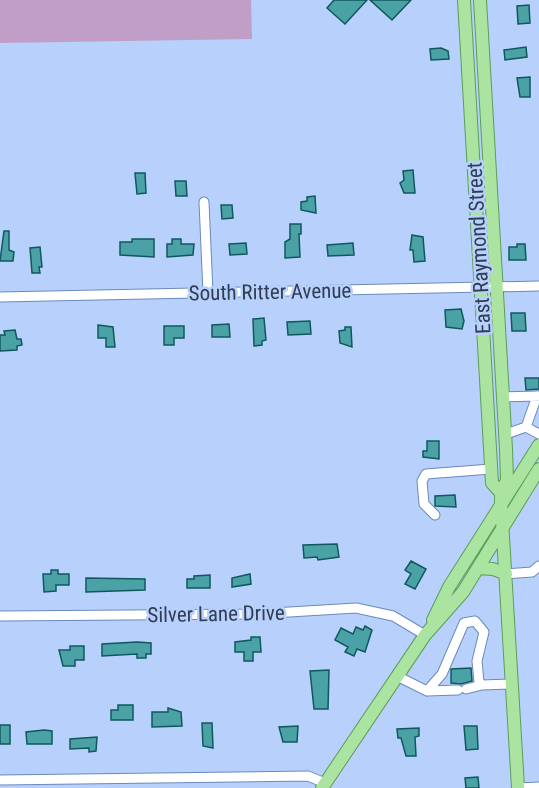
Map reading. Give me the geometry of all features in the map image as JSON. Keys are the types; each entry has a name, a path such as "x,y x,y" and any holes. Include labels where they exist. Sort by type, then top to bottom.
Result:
{"main road":[{"name":"East Raymond Street","path":"464,0 492,483 501,498"},
{"name":"East Raymond Street","path":"480,0 506,434 507,480 501,498 502,529 518,788"},
{"path":"425,635 449,587 501,498 539,445"},
{"path":"506,449 516,454 530,456"},
{"path":"323,786 425,635 463,592 539,469"},
{"path":"478,568 493,569 506,574"}],"street":[{"path":"204,202 208,293"},
{"name":"South Ritter Avenue","path":"0,297 539,286"},
{"path":"503,397 538,396 526,427"},
{"path":"506,434 526,427 539,434"},
{"path":"435,515 424,504 423,481 426,474 491,469"},
{"path":"506,574 532,572 539,566"},
{"name":"Silver Lane Drive","path":"0,616 256,614 356,608 393,616 425,635"},
{"path":"427,691 442,674 465,623 475,621 484,632 477,661 478,682 482,685"},
{"path":"397,676 427,691 512,684"},
{"path":"0,780 308,776 323,786"},
{"path":"518,788 539,787"}],"shaded area":[{"path":"0,0 251,0 252,39 0,43"}],"building":[{"path":"334,0 367,0 345,24 327,8"},
{"path":"370,0 411,0 392,20"},
{"path":"529,5 530,23 518,24 517,6"},
{"path":"526,47 527,57 505,60 504,50"},
{"path":"441,48 448,51 449,59 431,60 430,49"},
{"path":"530,77 530,97 520,97 517,78"},
{"path":"413,170 415,193 404,193 400,183 404,180 403,171"},
{"path":"135,173 145,173 146,193 137,194"},
{"path":"175,181 186,181 187,196 176,196"},
{"path":"315,196 316,213 301,210 301,202 307,201 307,197"},
{"path":"221,205 232,205 233,218 222,219"},
{"path":"290,224 301,224 300,257 285,258 285,242 290,239"},
{"path":"4,231 9,231 9,250 14,252 13,261 0,261"},
{"path":"412,235 423,237 425,261 414,262 413,250 410,250"},
{"path":"132,239 154,239 154,257 120,255 120,242 132,242"},
{"path":"172,239 181,239 181,244 194,244 193,255 167,257 167,244 172,244"},
{"path":"246,243 247,254 230,255 229,244"},
{"path":"353,243 354,255 328,256 327,245"},
{"path":"517,244 525,244 526,260 509,260 509,247 517,247"},
{"path":"40,247 42,267 39,267 40,273 32,273 30,248"},
{"path":"461,309 464,321 462,329 446,327 445,310"},
{"path":"511,313 525,313 526,331 512,331"},
{"path":"264,318 266,340 262,341 262,345 254,346 253,319"},
{"path":"310,321 311,334 288,335 287,322"},
{"path":"229,324 230,337 212,337 212,325"},
{"path":"98,325 113,327 115,347 106,347 106,338 98,338"},
{"path":"164,326 184,326 184,338 174,338 174,345 164,345"},
{"path":"345,327 351,327 352,347 340,343 339,331 345,330"},
{"path":"15,330 17,339 21,339 22,345 17,346 17,350 0,351 0,335 5,335 4,331"},
{"path":"525,378 539,378 539,389 526,390"},
{"path":"427,441 439,441 439,459 423,457 423,451 427,451"},
{"path":"455,495 456,507 435,506 435,496"},
{"path":"337,544 339,557 318,560 317,557 304,558 303,545"},
{"path":"411,561 426,569 415,589 405,584 411,574 405,570"},
{"path":"51,570 58,570 58,574 69,574 69,585 56,585 56,591 44,592 43,574 51,574"},
{"path":"250,574 251,584 232,587 232,578"},
{"path":"210,575 210,588 187,588 187,579"},
{"path":"86,578 145,579 145,590 86,592"},
{"path":"365,626 372,630 365,652 357,649 354,656 345,652 348,647 335,640 341,628 353,634 356,627 363,630"},
{"path":"251,637 260,637 261,652 253,652 253,661 244,661 244,652 235,652 235,642 251,640"},
{"path":"151,643 151,654 146,654 146,658 137,658 137,654 102,656 102,644"},
{"path":"70,646 84,646 84,660 75,660 75,666 63,666 59,650 70,650"},
{"path":"471,668 472,681 461,684 451,683 451,669"},
{"path":"329,670 328,709 314,709 310,671"},
{"path":"118,705 133,705 133,720 111,720 111,710 118,710"},
{"path":"168,708 181,712 182,726 152,727 152,712 168,712"},
{"path":"202,723 212,723 213,748 203,746"},
{"path":"0,725 10,725 10,744 0,744"},
{"path":"298,726 297,742 283,742 279,727"},
{"path":"464,726 477,726 478,749 466,750"},
{"path":"419,728 419,736 415,737 416,756 406,756 401,738 398,738 397,729"},
{"path":"52,731 52,744 27,744 26,732"},
{"path":"97,737 96,751 89,752 89,748 70,749 70,739"},
{"path":"478,777 479,788 466,788 465,778"}]}
